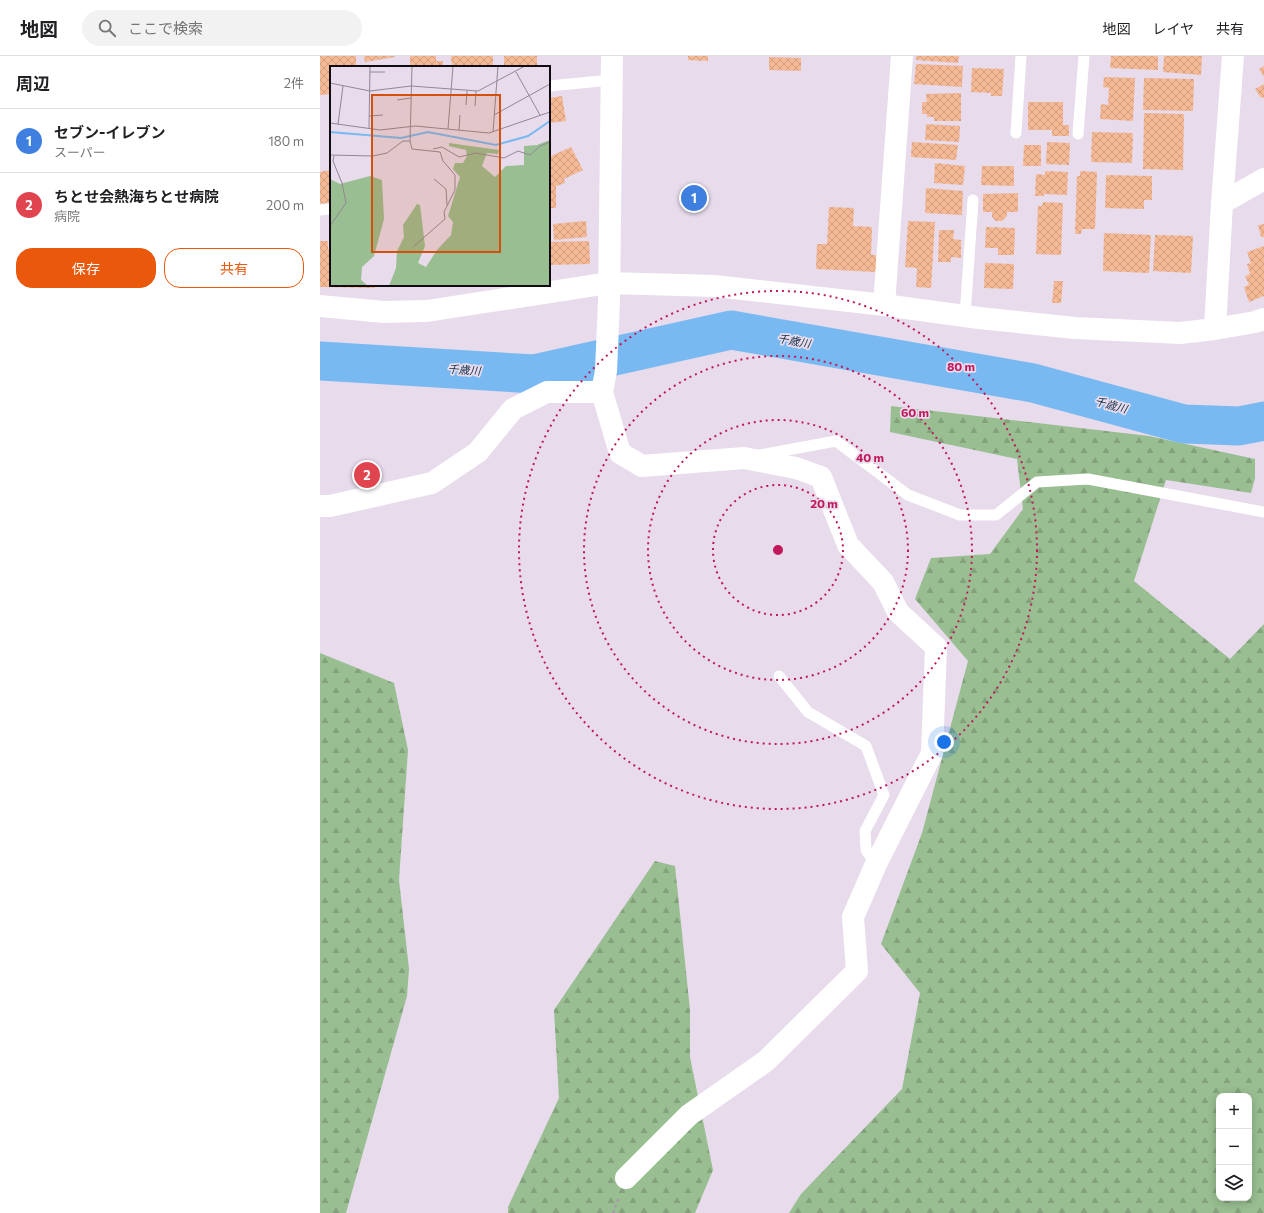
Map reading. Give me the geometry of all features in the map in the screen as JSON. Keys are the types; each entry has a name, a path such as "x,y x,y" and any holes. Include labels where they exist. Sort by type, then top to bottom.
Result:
{"street":[{"path":"612,56 609,292 604,381 620,453 642,466 744,458 796,468 822,477 848,545 884,582 898,612 936,647 932,753 876,864 853,917 857,972 766,1061 689,1114 626,1178"},
{"path":"884,305 902,56"},
{"path":"1215,329 1222,203 1233,56"},
{"path":"1222,203 1264,180"},
{"path":"320,306 384,312 427,311 609,292 715,286 1075,328 1180,333 1215,329 1264,319"},
{"path":"320,506 330,506 432,483 478,452 513,409 548,392 604,381"}],"lane":[{"path":"1016,133 1021,56"},
{"path":"1078,134 1084,56"},
{"path":"550,86 611,80"},
{"path":"965,316 973,200"},
{"path":"320,210 330,209"},
{"path":"744,458 836,441 908,495 960,515 996,515 1037,482 1088,479 1264,512"},
{"path":"779,676 808,712 866,746 884,795 865,831 866,850 876,864"}],"green space":[{"path":"891,406 1149,436 1255,459 1255,478 1251,493 1166,480 1134,581 1230,659 1264,624 1264,1213 789,1213 801,1194 902,1089 920,993 881,944 922,833 968,661 915,599 931,558 990,554 1023,509 1017,459 890,432"},
{"path":"320,653 394,683 408,750 399,880 409,969 407,996 346,1213 320,1213"},
{"path":"655,861 675,866 690,1010 690,1057 713,1170 695,1213 508,1213 508,1207 559,1098 554,1010"}],"building":[{"path":"320,56 356,56 356,66 330,66 330,94 320,95"},
{"path":"364,56 395,56 395,57 365,62"},
{"path":"410,56 436,56 436,61 443,61 443,66 410,66"},
{"path":"451,56 493,56 493,65 452,66"},
{"path":"504,56 537,56 537,66 504,66"},
{"path":"688,56 708,56 708,61 688,60"},
{"path":"916,56 959,56 958,63 916,60"},
{"path":"1111,56 1158,56 1158,70 1110,68"},
{"path":"1164,56 1202,56 1201,75 1163,72"},
{"path":"769,57 801,58 801,71 769,70"},
{"path":"916,64 963,66 962,87 914,84"},
{"path":"1264,66 1264,77 1259,69"},
{"path":"972,68 1004,69 1002,96 991,96 991,93 971,92"},
{"path":"1104,77 1135,78 1133,121 1100,119 1101,104 1108,105 1109,88 1103,87"},
{"path":"1144,78 1194,79 1193,111 1143,110"},
{"path":"1264,84 1264,97 1261,98 1255,89"},
{"path":"961,93 961,121 934,121 934,117 927,117 927,114 922,114 922,102 927,102 926,94"},
{"path":"562,96 566,121 550,123 550,98"},
{"path":"1028,102 1063,102 1063,125 1069,125 1069,136 1052,136 1052,130 1028,130"},
{"path":"1144,113 1184,114 1183,170 1143,169"},
{"path":"926,124 960,126 959,142 925,140"},
{"path":"1092,132 1133,133 1132,163 1091,162"},
{"path":"912,142 958,145 956,160 911,157"},
{"path":"1047,142 1070,143 1069,165 1046,164"},
{"path":"1024,145 1041,145 1041,166 1023,166"},
{"path":"571,147 583,170 564,179 565,183 556,186 556,208 550,208 550,157"},
{"path":"935,163 965,166 963,185 934,183"},
{"path":"982,166 1014,166 1014,186 981,185"},
{"path":"330,170 330,202 320,204 320,172"},
{"path":"1045,171 1068,172 1067,195 1044,194 1044,196 1035,196 1036,174 1045,175"},
{"path":"1080,171 1097,172 1095,229 1082,229 1081,234 1075,234 1077,176 1080,176"},
{"path":"1106,175 1152,176 1152,200 1144,200 1144,209 1105,208"},
{"path":"926,188 963,191 962,215 925,213"},
{"path":"1018,193 1018,212 1007,212 1007,216 1002,221 996,221 992,217 992,212 983,212 983,194"},
{"path":"1043,202 1063,203 1061,255 1036,254 1038,206 1042,206"},
{"path":"829,207 854,208 853,226 872,227 871,255 876,255 876,272 816,269 817,244 827,244"},
{"path":"586,221 587,237 554,240 553,224"},
{"path":"908,221 935,222 931,288 916,287 917,268 905,267"},
{"path":"1264,224 1264,237 1261,237 1258,225"},
{"path":"986,227 1015,228 1014,255 998,255 998,248 985,248"},
{"path":"939,230 954,230 953,239 961,240 961,258 951,257 951,262 938,262"},
{"path":"1104,233 1151,235 1149,273 1103,271"},
{"path":"1155,235 1193,236 1191,273 1153,271"},
{"path":"320,241 328,241 328,249 330,249 330,286 375,286 375,288 320,287"},
{"path":"589,241 590,264 550,265 550,242"},
{"path":"1264,246 1264,296 1249,302 1244,287 1249,285 1245,276 1250,274 1247,264 1251,263 1247,252"},
{"path":"985,263 1014,264 1013,289 984,288"},
{"path":"1054,281 1063,281 1061,303 1052,303"}],"waterway":[{"name":"千歳川","path":"320,361 534,374 731,330 1033,383 1184,424 1239,426 1264,421"}],"place":[{"name":"セブン-イレブン","path":"694,198"},
{"name":"ちとせ会熱海ちとせ病院","path":"367,475"}]}
